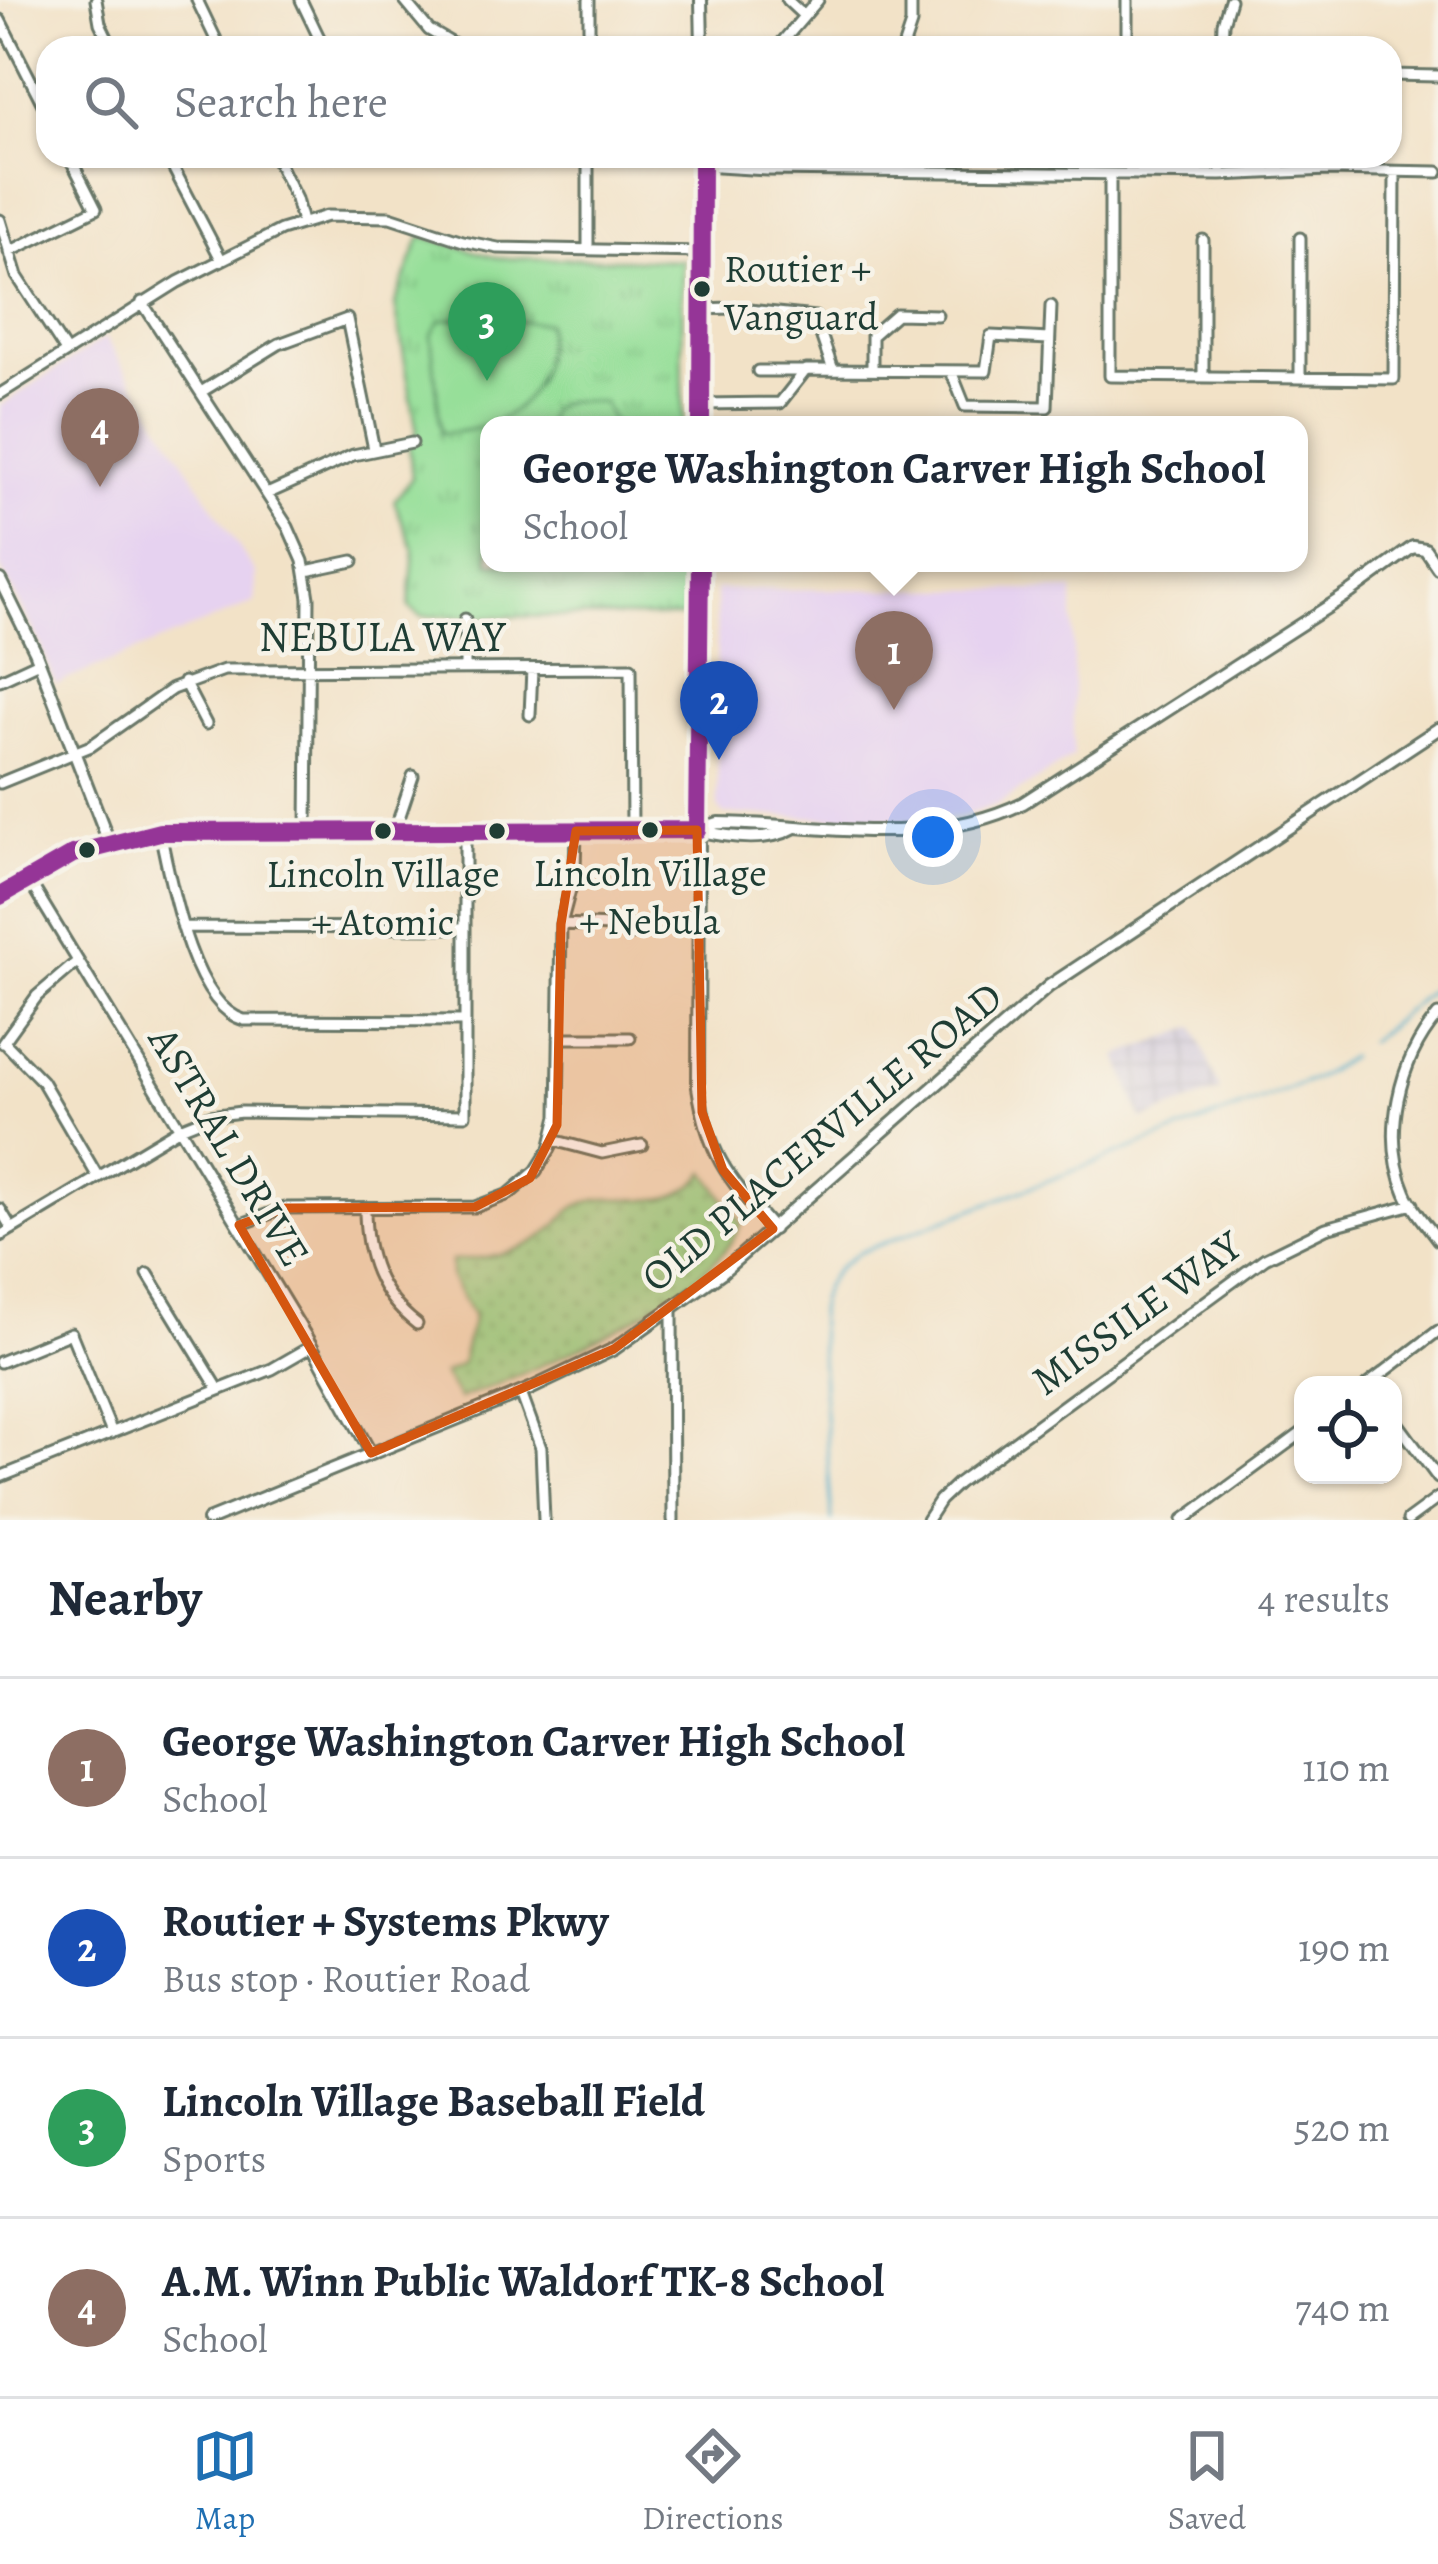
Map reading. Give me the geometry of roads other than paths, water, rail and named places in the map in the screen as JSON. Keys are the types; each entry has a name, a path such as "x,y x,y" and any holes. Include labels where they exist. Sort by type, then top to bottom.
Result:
{"street":[{"path":"96,0 106,36"},
{"path":"197,0 214,36"},
{"path":"301,0 318,36"},
{"path":"404,0 439,36"},
{"path":"589,0 589,36"},
{"path":"701,0 702,36"},
{"path":"787,0 803,15"},
{"path":"786,36 818,0"},
{"path":"907,36 911,0"},
{"path":"1127,0 1127,36"},
{"path":"1223,36 1230,0"},
{"path":"0,20 36,90"},
{"path":"1402,75 1438,76"},
{"path":"9,252 96,209 75,168"},
{"path":"173,168 221,260"},
{"path":"281,168 302,222"},
{"path":"588,168 588,249"},
{"path":"701,416 702,168"},
{"path":"757,168 1221,175 1438,172"},
{"path":"1221,168 1221,175"},
{"path":"1110,174 1110,376 1394,379 1395,172"},
{"path":"0,394 142,302 221,260 327,215 371,214 498,248 701,252"},
{"path":"0,220 17,276 65,350"},
{"path":"1300,238 1300,378"},
{"path":"1203,240 1203,377"},
{"path":"142,302 267,494 297,544 306,571 307,830"},
{"path":"951,371 965,406 1047,407 1051,306"},
{"path":"701,309 815,317 833,370"},
{"path":"872,370 872,335 896,314 937,315"},
{"path":"201,392 279,344 347,319 374,449"},
{"path":"758,370 986,371 991,336 1049,339"},
{"path":"701,404 779,403 806,370"},
{"path":"267,494 322,467 374,449 412,443"},
{"path":"0,896 73,854 160,832 697,830 718,824 937,830 994,817 1211,683 1413,548 1425,549 1438,568"},
{"path":"306,571 353,561"},
{"path":"700,572 697,1062 702,1112 723,1170 772,1228"},
{"path":"0,580 39,662 109,842"},
{"path":"465,619 465,669"},
{"path":"0,680 39,662"},
{"name":"NEBULA WAY","path":"0,783 107,737 184,682 235,668 631,668 632,830"},
{"path":"530,716 532,669"},
{"path":"184,682 206,724"},
{"name":"OLD PLACERVILLE ROAD","path":"208,1520 521,1393 614,1349 772,1228 1049,986 1438,729"},
{"path":"395,830 413,776"},
{"path":"0,1236 180,1128 231,1113 465,1115 465,830"},
{"path":"238,1225 285,1208 466,1208 493,1202 530,1178 553,1140 558,1116 561,924 575,871 576,831"},
{"path":"160,832 183,927 207,982 236,1018 465,1021"},
{"name":"ASTRAL DRIVE","path":"27,877 312,1346 371,1453"},
{"path":"561,924 612,926 631,934"},
{"path":"183,927 465,928"},
{"path":"78,961 38,996 2,1045 42,1082 98,1177"},
{"path":"1438,1015 1402,1078 1397,1137 1406,1194 1438,1240"},
{"path":"560,1037 630,1038"},
{"path":"553,1140 602,1153 642,1144"},
{"name":"MISSILE WAY","path":"927,1520 950,1489 1262,1260 1326,1228 1413,1204"},
{"path":"365,1208 371,1264 393,1301 417,1324"},
{"path":"0,1209 12,1229"},
{"path":"148,1274 218,1390"},
{"path":"672,1309 673,1520"},
{"path":"1380,1376 1438,1331"},
{"path":"0,1362 71,1333 112,1433"},
{"path":"0,1477 281,1364 312,1346"},
{"path":"521,1393 541,1448 544,1520"},
{"path":"1402,1429 1438,1478"},
{"path":"1189,1518 1294,1439"},
{"path":"1408,1520 1438,1498"}],"waterway":[{"path":"1369,1042 1438,984"},
{"path":"832,1520 818,1311 826,1284 843,1263 860,1252 1315,1079 1350,1057"}],"place":[{"name":"Routier + Vanguard","path":"702,289"},
{"name":"Lincoln Village Baseball Field","path":"487,381"},
{"name":"A.M. Winn Public Waldorf TK-8 School","path":"100,487"},
{"name":"George Washington Carver High School","path":"894,710"},
{"name":"Routier + Systems Pkwy","path":"719,760"},
{"name":"Lincoln Village + Nebula","path":"650,830"},
{"name":"Lincoln Village + Atomic","path":"383,831"}]}
